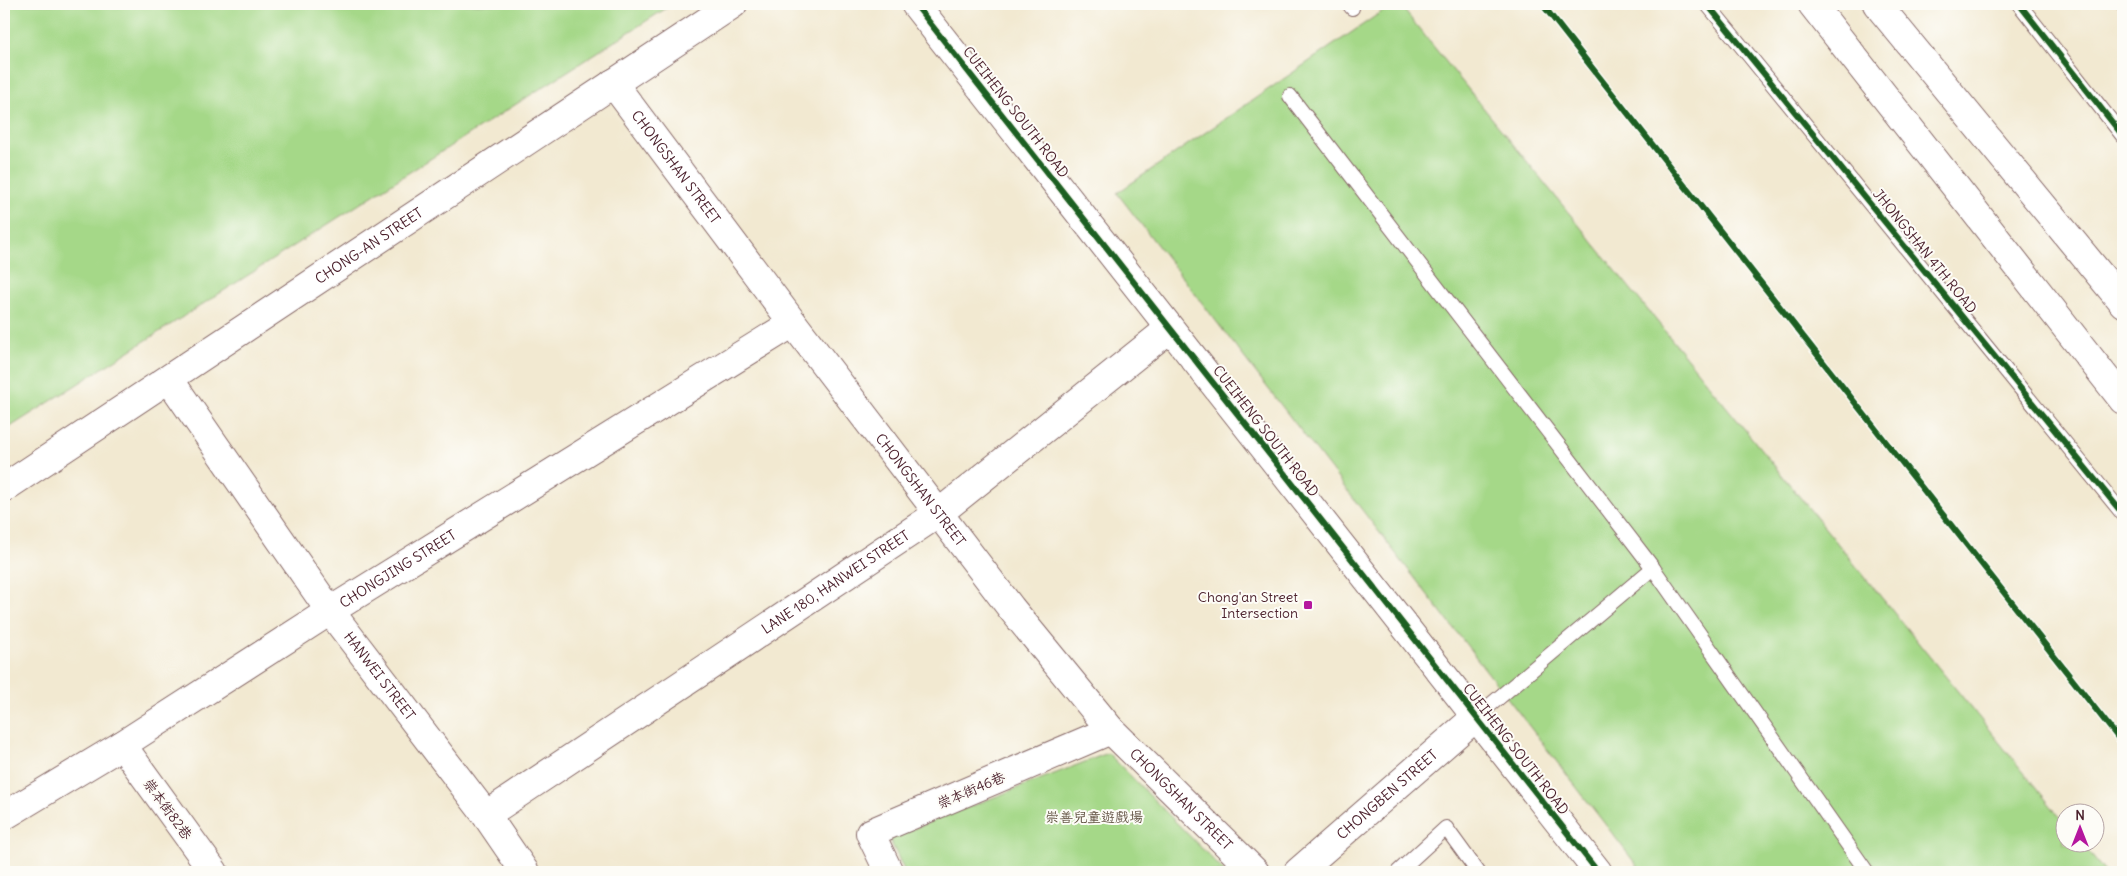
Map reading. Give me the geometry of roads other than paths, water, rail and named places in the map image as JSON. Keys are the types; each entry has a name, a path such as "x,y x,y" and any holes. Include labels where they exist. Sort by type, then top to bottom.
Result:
{"street":[{"name":"CHONG-AN STREET","path":"4,488 733,4"},
{"name":"CUEIHENG SOUTH ROAD","path":"916,4 1169,329 1598,872"},
{"path":"1812,4 2123,400"},
{"path":"1877,4 2123,303"},
{"name":"CHONGSHAN STREET","path":"613,83 793,323 1012,608 1111,730 1255,872"},
{"name":"CHONGJING STREET","path":"4,816 122,745 330,611 793,323"},
{"name":"LANE 180, HANWEI STREET","path":"486,815 939,513 1169,329"},
{"name":"HANWEI STREET","path":"169,379 330,611 486,815 525,872"},
{"name":"CHONGBEN STREET","path":"1298,872 1476,717"},
{"name":"崇本街46巷","path":"889,872 870,833 1111,730"},
{"name":"崇本街82巷","path":"122,745 214,872"}],"lane":[{"name":"JHONGSHAN 4TH ROAD","path":"1706,4 2123,514"},
{"path":"2019,4 2123,136"},
{"path":"1290,96 1653,568 1867,872"},
{"path":"1476,717 1653,568"},
{"path":"1398,872 1446,828 1478,872"}],"place":[{"name":"Chong'an Street Intersection","path":"1308,605"}],"park label":[{"name":"崇善兒童遊戲場","path":"1094,817"}]}
